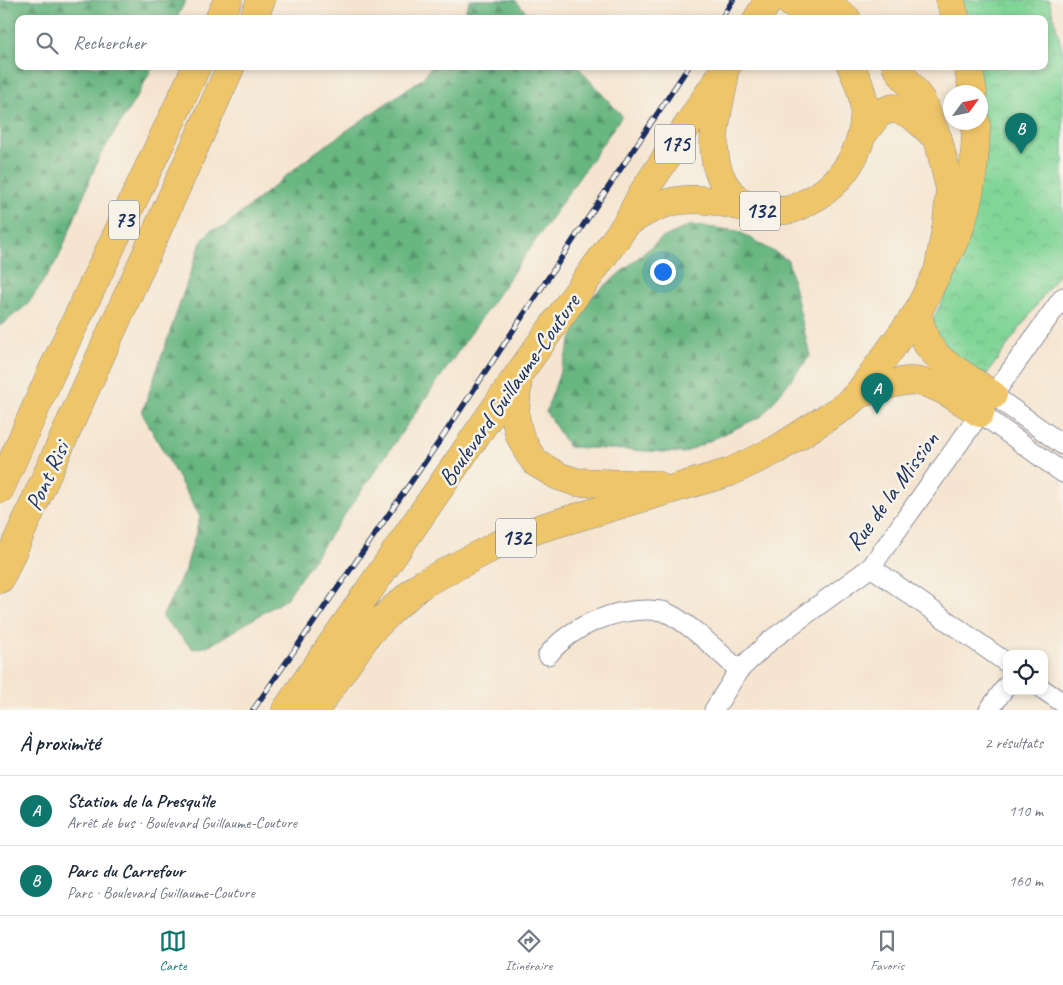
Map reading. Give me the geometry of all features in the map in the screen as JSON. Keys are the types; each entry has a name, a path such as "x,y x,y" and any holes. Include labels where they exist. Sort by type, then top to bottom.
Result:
{"main road":[{"path":"222,15 228,0"},
{"path":"255,15 261,0"},
{"path":"823,0 842,15"},
{"path":"950,0 955,15"},
{"path":"770,5 799,15"},
{"name":"Pont Risi","path":"0,489 51,373 195,70"},
{"name":"Pont Risi","path":"0,579 229,70"},
{"name":"Boulevard Guillaume-Couture","path":"315,710 358,626 518,375 627,223 642,194 725,70"},
{"path":"726,70 713,145 716,167 731,194 750,209"},
{"name":"132","path":"627,223 649,209 665,202 680,200 712,201 770,212 790,210 820,196 847,169 863,134 864,105 859,82 853,70"},
{"name":"132","path":"899,70 921,100 938,138 950,189 947,222 938,271"},
{"path":"969,70 972,85"},
{"path":"863,134 879,113 893,108 912,115 938,138"},
{"name":"Boulevard Guillaume-Couture","path":"286,710 358,626 393,609 422,584 498,545 541,528 730,472 776,450 845,406 857,395 917,313 958,232 968,200 976,154 976,130"},
{"path":"917,313 927,344 986,404"},
{"path":"518,375 515,415 519,434 536,463 558,476 576,482 686,485"},
{"path":"857,395 907,381 931,384 986,404"}],"street":[{"name":"Rue de la Mission","path":"714,710 739,670 770,640 870,567 1063,297"},
{"path":"986,404 1063,444"},
{"path":"986,404 1063,473"},
{"path":"870,567 1003,660"},
{"path":"548,655 556,645 590,623 614,615 641,610 663,611 679,619 739,670"},
{"path":"989,710 1003,691"},
{"path":"1048,693 1063,703"}],"green space":[{"path":"0,0 186,0 178,15 15,15 15,70 151,70 139,93 99,157 59,257 28,304 0,326"},
{"path":"470,0 515,0 529,15 464,15"},
{"path":"954,0 1049,0 1063,52 1063,268 987,374 974,374 945,356 931,323 952,281 969,237 978,130 988,130 988,85 978,85 974,70 1048,70 1048,15 960,15"},
{"path":"428,70 581,70 622,116 286,599 209,646 193,649 162,617 186,568 200,517 142,413 201,242 211,230 224,227 313,154 423,78"},
{"path":"691,225 738,231 788,260 810,356 762,416 684,453 569,447 546,412 584,303 662,238"}],"railway":[{"path":"724,15 733,0"},
{"path":"253,710 443,436 686,70"}],"place":[{"name":"Parc du Carrefour","path":"1021,154"},
{"name":"Station de la Presqu'île","path":"877,414"}]}
